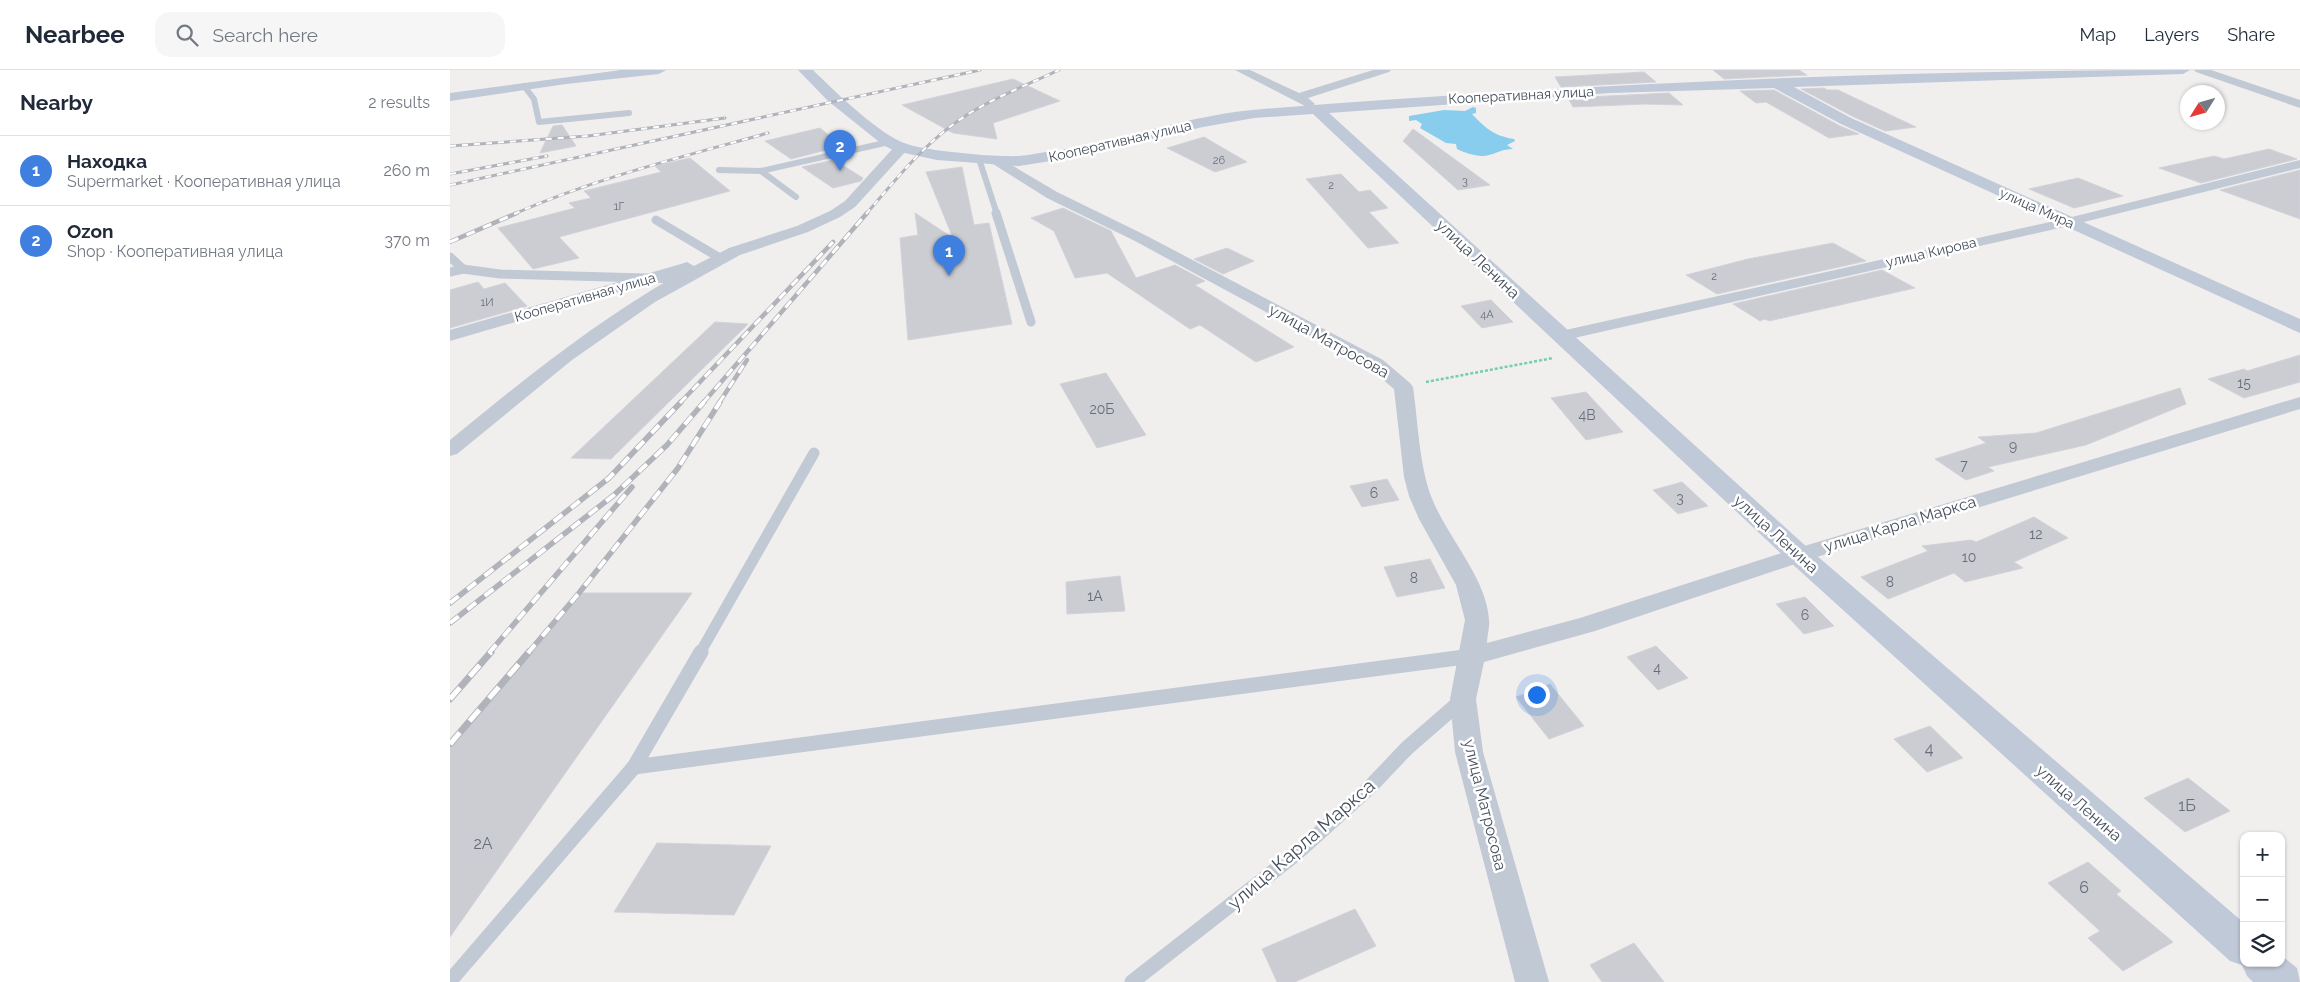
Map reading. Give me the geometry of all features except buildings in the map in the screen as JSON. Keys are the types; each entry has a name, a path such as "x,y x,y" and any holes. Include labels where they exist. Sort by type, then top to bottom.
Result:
{"street":[{"path":"450,97 659,70"},
{"name":"Кооперативная улица","path":"805,70 833,98 895,145 919,153 998,161 1019,161 1061,155 1233,117 1308,103 2183,70"},
{"path":"1241,70 1308,103 1385,70"},
{"path":"2200,70 2300,104"},
{"name":"улица Мира","path":"1777,84 1846,122 2300,327"},
{"name":"улица Ленина","path":"1308,103 1799,555 2240,944"},
{"path":"450,450 583,342 620,316 720,258 806,229 841,212 850,204 895,145"},
{"name":"улица Матросова","path":"998,161 1052,195 1140,238 1376,364 1403,387 1415,477 1420,496 1430,519 1468,585 1477,620 1463,699 1469,752 1532,982"},
{"name":"улица Кирова","path":"1571,344 2300,164"},
{"name":"Кооперативная улица","path":"450,336 720,258"},
{"name":"улица Карла Маркса","path":"1472,656 1586,625 1799,555 2300,403"},
{"path":"2265,967 2282,982"}],"lane":[{"path":"524,86 534,100 539,122 629,113"},
{"path":"719,170 761,171 895,145"},
{"path":"979,159 1031,322"},
{"path":"761,171 796,197"},
{"path":"656,220 720,258"},
{"path":"450,257 463,269"},
{"path":"450,272 463,269 500,274 654,277 683,280"},
{"path":"450,981 634,767 759,552 814,453"},
{"path":"634,767 1472,656"},
{"name":"улица Карла Маркса","path":"1132,982 1297,853 1368,789 1407,748 1463,699"}],"path":[{"path":"1403,387 1571,344"}],"water":[{"path":"1473,107 1476,108 1476,113 1472,114 1486,128 1501,136 1514,139 1515,141 1507,145 1513,149 1485,156 1473,155 1457,149 1456,144 1446,143 1420,128 1422,124 1416,120 1409,121 1409,116 1444,110 1465,111"}],"railway":[{"path":"450,185 980,70"},
{"path":"866,214 917,157 963,117 989,102 1059,70"},
{"path":"450,146 588,136 725,118"},
{"path":"514,214 608,179 768,133"},
{"path":"450,174 547,156"},
{"path":"450,242 517,213"},
{"path":"703,403 867,213"},
{"path":"680,403 833,242"},
{"path":"719,403 747,360"},
{"path":"450,603 609,478 681,402"},
{"path":"450,623 614,495 667,445 704,402"},
{"path":"528,653 579,593 678,468 720,402"},
{"path":"489,653 632,487"},
{"path":"450,699 491,652"},
{"path":"450,744 529,652"}],"place":[{"name":"Ozon","path":"840,171"},
{"name":"Находка","path":"949,276"}]}
